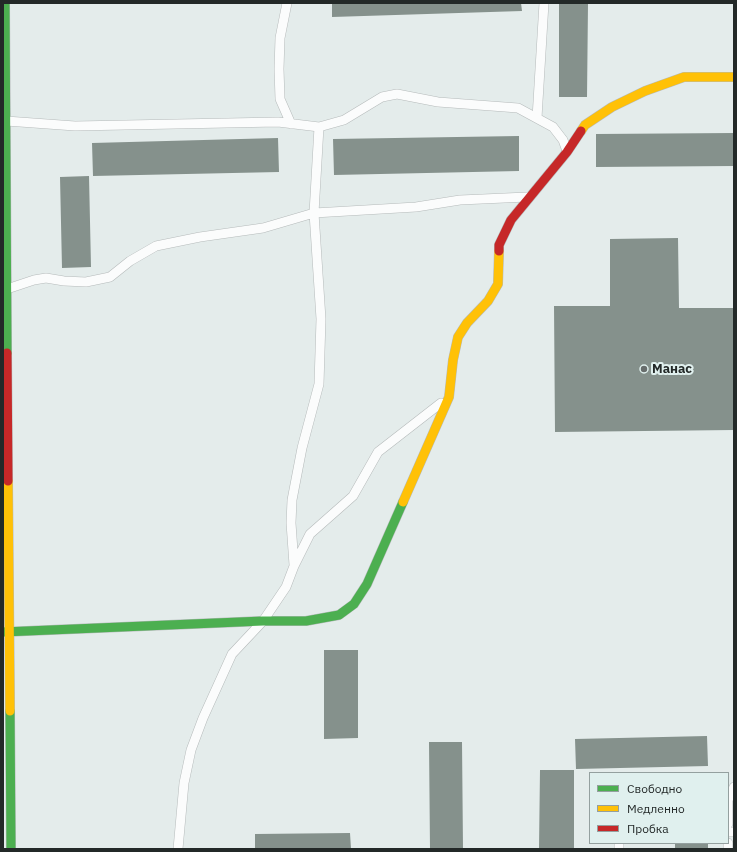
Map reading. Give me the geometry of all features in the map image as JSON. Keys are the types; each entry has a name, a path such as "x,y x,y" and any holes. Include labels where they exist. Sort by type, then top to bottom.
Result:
{"street":[{"path":"5,3 8,289 7,632 11,849"},
{"path":"7,632 263,621 306,621 339,615 354,604 367,584 449,397 453,360 458,337 467,323 488,301 498,284 500,245 511,220 567,152 584,125 612,107 645,91 684,77 734,77"}],"lane":[{"path":"287,3 280,38 279,76 280,99 291,124"},
{"path":"537,118 544,3"},
{"path":"6,121 75,126 278,122 320,127 344,120 382,97 397,94 438,102 518,108 552,127 563,140 567,152"},
{"path":"294,566 291,523 292,500 302,448 319,384 321,319 314,213 320,127"},
{"path":"8,289 34,280 46,278 64,282 86,282 110,277 130,261 156,246 200,237 263,228 314,213 416,207 460,200 530,197"},
{"path":"178,849 184,782 191,750 203,718 232,654 263,621 286,587 294,566 310,534 353,496 378,452 449,397"},
{"path":"729,798 734,787"}],"building":[{"path":"332,3 521,3 522,11 332,17"},
{"path":"559,4 588,4 587,97 559,97"},
{"path":"734,133 734,166 596,167 596,134"},
{"path":"519,136 519,171 334,175 333,139"},
{"path":"278,138 279,172 93,176 92,143"},
{"path":"89,176 91,267 62,268 60,177"},
{"name":"Манас","path":"678,238 679,308 734,308 734,430 555,432 554,306 610,306 610,239"},
{"path":"324,650 358,650 358,738 324,739"},
{"path":"707,736 708,766 576,769 575,739"},
{"path":"429,742 462,742 463,849 430,849"},
{"path":"540,770 574,770 574,849 539,849"},
{"path":"350,833 351,849 255,849 255,834"},
{"path":"675,844 708,844 708,849 675,849"}],"traffic: fast":[{"path":"5,3 7,353"},
{"path":"3,632 263,621 306,621 339,615 354,604 367,584 403,502"},
{"path":"10,711 11,849"}],"traffic: slow":[{"path":"581,131 585,125 612,107 645,91 684,77 734,77"},
{"path":"403,502 449,397 453,360 458,337 467,323 488,301 498,284 499,251"},
{"path":"8,481 10,711"}],"traffic: jam":[{"path":"499,251 499,245 511,220 567,152 581,131"},
{"path":"7,353 8,481"}],"place":[{"name":"Манас","path":"644,369"}]}
